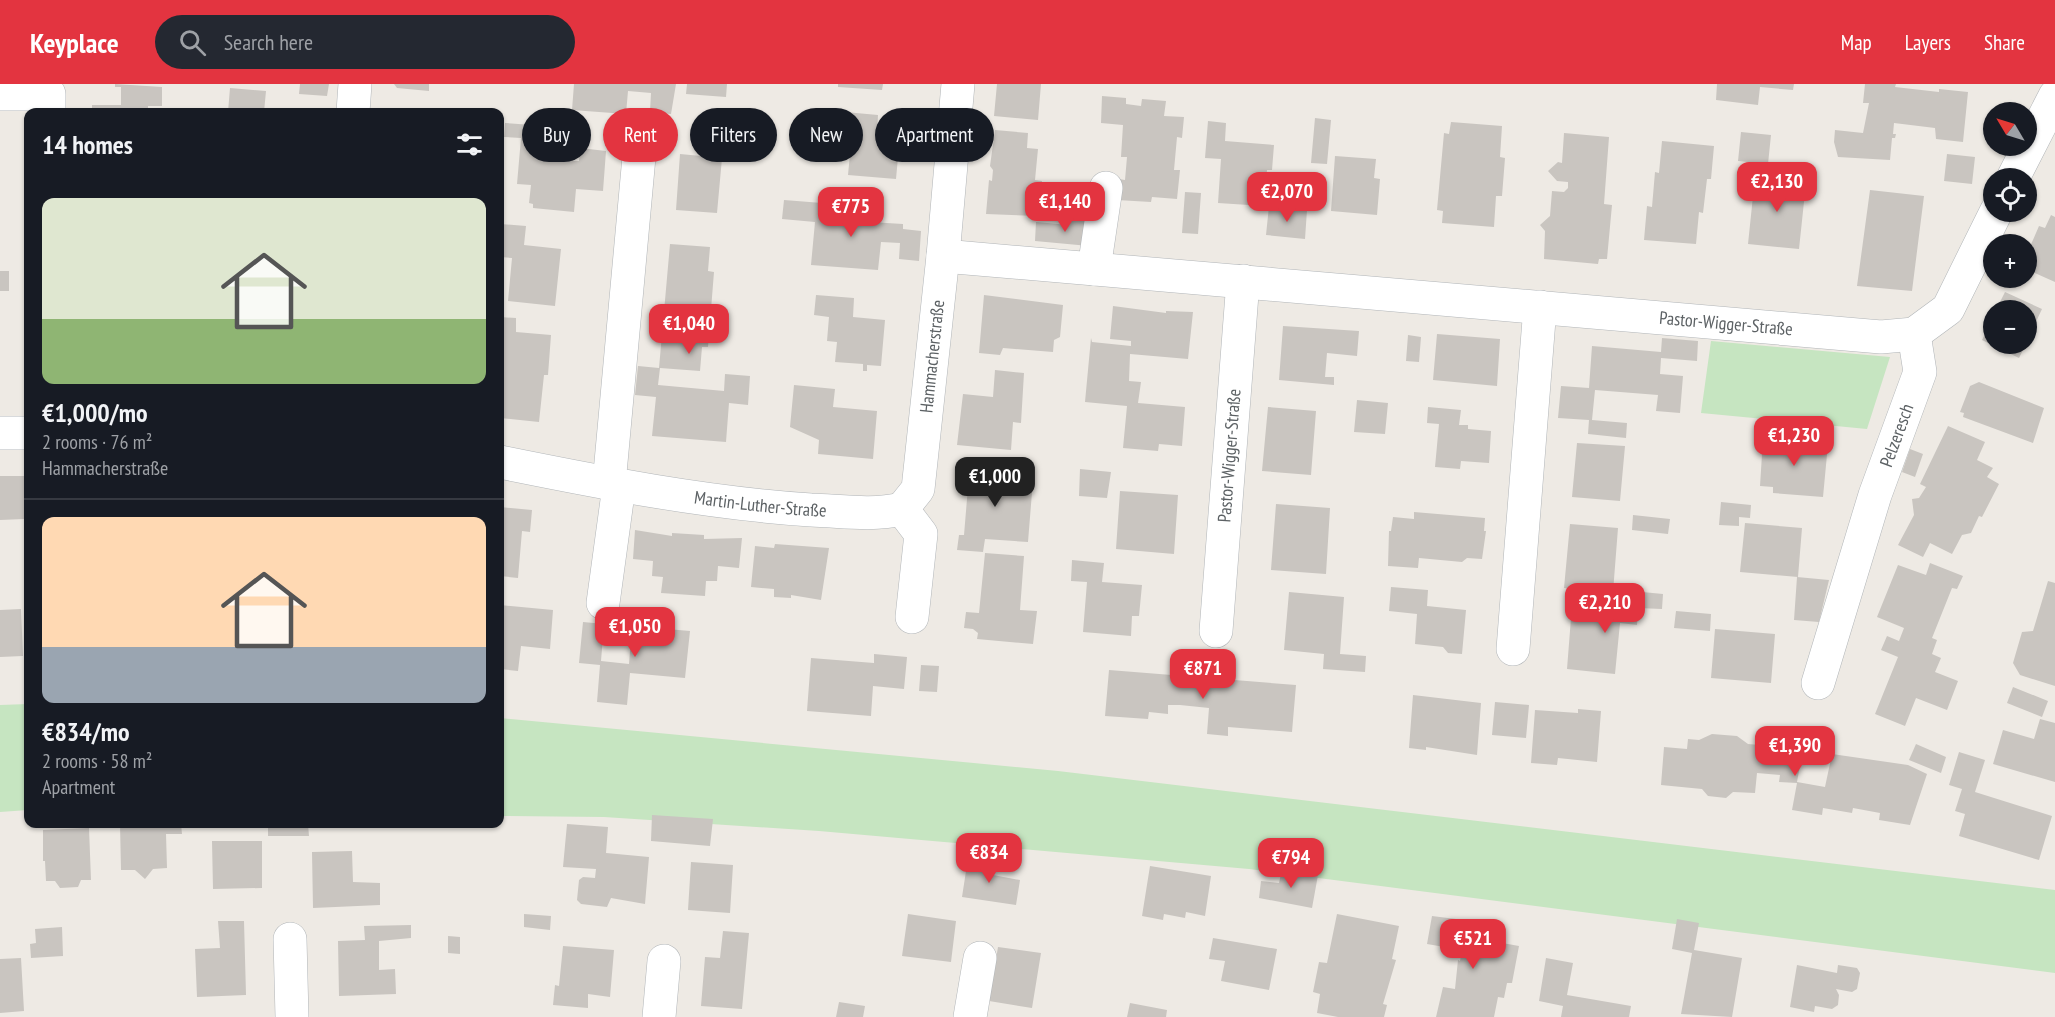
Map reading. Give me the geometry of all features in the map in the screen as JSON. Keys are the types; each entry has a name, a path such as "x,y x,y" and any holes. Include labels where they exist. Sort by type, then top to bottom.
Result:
{"street":[{"path":"353,108 355,84"},
{"name":"Hammacherstraße","path":"902,509 918,489 943,256 958,84"},
{"path":"0,94 49,103"},
{"path":"2018,168 2055,96"},
{"path":"603,603 639,162"},
{"path":"1094,268 1106,188"},
{"path":"1914,334 1948,309 1991,222"},
{"name":"Pastor-Wigger-Straße","path":"943,256 1881,337 1914,334"},
{"name":"Pastor-Wigger-Straße","path":"1216,631 1243,281"},
{"path":"1513,649 1540,308"},
{"name":"Pelzeresch","path":"1818,683 1875,495 1920,372 1914,334"},
{"path":"0,433 24,433"},
{"name":"Martin-Luther-Straße","path":"504,463 614,485 771,507 882,514 902,509"},
{"path":"902,509 921,534 912,617"},
{"path":"290,939 292,1017"},
{"path":"970,1017 980,958"},
{"path":"659,1017 664,961"}],"green space":[{"path":"1711,341 1890,357 1867,429 1701,413"},
{"path":"24,704 24,810 0,812 0,705"},
{"path":"504,718 1058,771 2055,890 2055,973 1249,869 819,831 604,817 504,816"}],"building":[{"path":"115,84 162,87 162,106 92,108 92,105 121,105 121,87 115,87"},
{"path":"300,84 329,84 327,96 299,94"},
{"path":"394,84 429,84 429,91 397,88"},
{"path":"574,84 676,84 672,108 650,108 651,93 628,91 627,108 603,108 603,112 591,111 591,108 572,108"},
{"path":"687,84 727,84 726,97 686,94"},
{"path":"838,84 883,84 882,90 838,87"},
{"path":"997,84 1041,84 1038,120 994,116"},
{"path":"1717,84 1794,84 1793,90 1760,87 1758,105 1716,100"},
{"path":"1865,84 1896,84 1895,87 1939,92 1939,89 1968,92 1963,142 1936,139 1935,128 1894,123 1893,134 1896,134 1895,138 1892,138 1890,160 1838,157 1834,142 1835,130 1863,133 1869,103 1863,103"},
{"path":"230,88 266,91 264,108 228,108"},
{"path":"1102,96 1126,98 1126,104 1141,106 1142,99 1166,101 1164,116 1184,117 1182,138 1177,137 1174,170 1180,170 1177,199 1152,197 1151,202 1117,200 1119,179 1125,180 1127,157 1121,157 1123,125 1101,123"},
{"path":"863,114 875,115 875,162 898,162 896,179 848,175 849,162 863,162"},
{"path":"1315,118 1331,120 1327,164 1311,163"},
{"path":"1208,121 1226,123 1225,141 1274,145 1272,170 1267,170 1264,206 1218,203 1221,159 1205,158"},
{"path":"1451,122 1502,126 1500,157 1505,158 1502,196 1496,196 1494,227 1442,223 1443,211 1437,210 1444,133 1449,134"},
{"path":"505,123 522,124 522,162 591,162 591,149 603,151 603,162 605,162 603,191 576,189 574,212 533,208 533,204 529,203 531,185 517,184 521,138 504,137"},
{"path":"995,130 1028,133 1027,148 1038,149 1035,180 1042,181 1039,216 986,214 989,180 992,181 993,170 991,162 994,162"},
{"path":"1741,132 1771,135 1768,164 1738,161"},
{"path":"1564,133 1609,137 1604,204 1612,205 1607,259 1599,259 1598,264 1544,259 1545,231 1540,225 1550,216 1552,191 1564,192 1568,188 1568,182 1557,181 1548,171 1558,162 1562,163"},
{"path":"1662,141 1714,146 1711,179 1707,179 1703,213 1699,212 1696,244 1644,240 1647,206 1652,207 1655,172 1659,173"},
{"path":"680,154 690,155 690,162 722,162 717,213 676,210"},
{"path":"1947,154 1975,157 1972,184 1944,181"},
{"path":"1335,156 1376,159 1374,178 1380,179 1377,215 1331,211"},
{"path":"1755,177 1806,183 1799,249 1748,244"},
{"path":"1870,190 1924,196 1912,291 1857,286"},
{"path":"1185,192 1201,193 1198,234 1182,233"},
{"path":"784,200 822,203 821,219 903,224 903,229 921,231 919,261 899,259 900,243 881,242 878,270 811,265 815,222 782,219"},
{"path":"1269,206 1307,210 1305,239 1266,235"},
{"path":"2051,215 2055,217 2055,282 2037,274 2036,234 2039,226 2045,228"},
{"path":"1070,218 1091,220 1089,246 1035,241 1036,222 1069,225"},
{"path":"504,224 526,226 524,245 561,249 555,306 508,301 512,258 504,257"},
{"path":"670,244 710,247 708,271 714,272 708,347 702,347 700,371 660,368 658,385 724,391 725,374 750,376 748,405 729,403 726,442 652,436 656,397 635,395 638,366 659,368"},
{"path":"0,271 9,271 9,291 0,291"},
{"path":"2005,292 2022,300 2001,300"},
{"path":"816,295 854,298 853,317 885,320 881,366 867,365 867,371 863,371 863,364 835,362 837,342 827,341 829,317 814,315"},
{"path":"984,295 1063,305 1060,337 1054,340 1053,352 1003,348 1000,355 979,353"},
{"path":"1113,306 1166,313 1166,311 1193,312 1188,359 1130,354 1129,381 1141,382 1138,403 1185,407 1182,446 1159,444 1158,451 1123,448 1127,406 1085,402 1091,338 1092,342 1131,346 1131,341 1110,339"},
{"path":"2037,307 2042,309 2037,320"},
{"path":"504,317 516,318 516,332 551,335 548,375 544,375 539,422 504,418"},
{"path":"1283,326 1359,331 1357,356 1327,353 1325,377 1334,377 1334,385 1279,380"},
{"path":"1437,334 1500,339 1497,386 1433,380"},
{"path":"1408,335 1421,337 1419,362 1406,361"},
{"path":"1662,338 1698,341 1697,361 1661,358 1660,374 1683,376 1680,413 1656,411 1658,395 1595,390 1592,420 1627,423 1626,438 1588,434 1589,420 1558,418 1561,386 1589,388 1592,346 1661,352"},
{"path":"995,370 1024,373 1021,423 1013,422 1011,450 957,445 963,394 993,397"},
{"path":"1979,382 2044,408 2033,443 1963,417 1964,413 1960,412 1970,386"},
{"path":"794,385 835,389 833,407 877,411 873,459 818,454 819,440 790,427"},
{"path":"1357,400 1388,403 1385,434 1354,432"},
{"path":"1268,407 1316,411 1311,475 1262,471"},
{"path":"1428,407 1461,410 1459,425 1468,425 1468,429 1491,431 1489,463 1461,461 1460,469 1435,467 1439,424 1427,423"},
{"path":"1948,426 1985,442 1977,460 1993,468 1987,477 1999,484 1982,517 1979,516 1971,533 1962,535 1952,554 1930,543 1923,557 1898,545 1914,515 1912,499 1919,498 1926,487 1920,484"},
{"path":"1763,439 1828,444 1823,497 1773,493 1773,487 1760,486"},
{"path":"1577,443 1625,446 1620,501 1572,497"},
{"path":"1910,449 1923,454 1915,477 1902,472"},
{"path":"965,460 991,462 990,476 1033,480 1028,542 985,539 983,552 957,550 959,535 964,535 969,475 964,474"},
{"path":"1080,469 1111,472 1107,498 1079,496"},
{"path":"0,476 24,476 24,519 0,520"},
{"path":"1120,491 1178,495 1174,554 1116,549"},
{"path":"1721,502 1751,505 1750,518 1739,517 1739,526 1719,525"},
{"path":"1276,504 1330,508 1326,574 1271,570"},
{"path":"504,507 532,510 530,532 522,531 518,578 504,576"},
{"path":"1414,512 1485,518 1484,531 1486,531 1482,559 1467,558 1462,562 1419,558 1418,568 1388,566 1389,531 1391,531 1393,517 1414,519"},
{"path":"1633,515 1670,519 1668,534 1632,530"},
{"path":"1745,523 1802,528 1798,577 1740,572"},
{"path":"1570,524 1618,528 1613,592 1564,588"},
{"path":"635,530 672,536 672,533 704,535 704,539 742,538 739,568 718,566 717,581 706,581 705,596 661,593 663,577 652,576 653,561 633,559"},
{"path":"775,544 829,548 821,600 791,595 791,598 774,597 774,589 751,587 755,546 774,548"},
{"path":"985,553 1024,556 1020,610 1037,611 1033,644 977,639 978,633 973,629 964,628 966,612 979,613"},
{"path":"1072,560 1104,563 1102,582 1142,585 1139,616 1132,616 1131,636 1083,632 1087,582 1071,581"},
{"path":"1930,563 1963,576 1957,589 1952,588 1932,638 1937,640 1932,654 1941,658 1935,672 1958,681 1947,710 1916,698 1905,726 1875,714 1898,657 1881,650 1887,636 1899,641 1904,628 1877,617 1898,565 1926,575"},
{"path":"1797,577 1829,580 1819,622 1794,620"},
{"path":"2048,581 2055,583 2055,686 2020,675 2013,663 2022,632 2033,631"},
{"path":"1391,587 1428,590 1427,606 1466,610 1462,654 1448,653 1443,647 1415,644 1417,614 1389,611"},
{"path":"1632,591 1663,594 1662,609 1638,608 1637,625 1620,623 1615,674 1567,669 1571,618 1596,620 1597,604 1631,607"},
{"path":"1289,592 1344,597 1340,654 1366,656 1365,672 1323,669 1324,654 1284,650"},
{"path":"504,605 553,610 550,649 521,646 518,671 504,669"},
{"path":"21,609 23,656 0,657 0,610"},
{"path":"1676,611 1711,614 1710,631 1674,628"},
{"path":"583,622 604,624 601,661 629,664 632,626 690,631 685,678 630,673 627,705 597,702 600,665 579,663"},
{"path":"1715,629 1775,634 1771,683 1711,678"},
{"path":"874,654 907,657 904,689 873,686 871,716 807,711 811,658 874,663"},
{"path":"921,665 939,666 937,692 919,691"},
{"path":"1109,670 1296,685 1292,732 1228,727 1228,736 1207,734 1209,708 1180,705 1168,705 1168,714 1149,712 1148,719 1105,716"},
{"path":"2013,687 2048,701 2042,717 2007,703"},
{"path":"1413,695 1481,703 1477,755 1426,747 1426,750 1409,748"},
{"path":"1495,702 1529,705 1526,738 1492,735"},
{"path":"1578,709 1601,711 1597,762 1558,758 1557,765 1531,763 1535,710 1578,713"},
{"path":"2040,719 2055,723 2055,782 1993,764 2003,730 2034,739"},
{"path":"1712,734 1737,736 1748,744 1760,745 1759,750 1782,752 1782,747 1803,749 1797,782 1825,787 1832,754 1908,765 1927,774 1910,825 1879,820 1880,813 1853,808 1852,813 1823,808 1822,815 1792,810 1797,783 1779,782 1780,775 1757,773 1755,793 1733,792 1726,798 1708,796 1702,789 1661,785 1664,747 1687,749 1688,739 1699,740"},
{"path":"1916,744 1946,757 1941,773 1909,760"},
{"path":"1959,752 1985,760 1975,792 2052,816 2039,860 1959,836 1965,814 1955,811 1962,789 1949,785"},
{"path":"652,815 713,819 710,846 651,841"},
{"path":"567,824 608,827 606,853 649,857 645,904 611,898 607,907 581,904 577,900 579,880 583,877 595,878 596,869 563,867"},
{"path":"89,828 91,880 81,880 78,887 60,888 55,881 46,881 45,861 43,861 43,830"},
{"path":"120,828 181,828 182,834 166,834 167,868 153,869 145,879 135,870 121,870"},
{"path":"268,828 308,828 309,836 268,836"},
{"path":"212,841 262,841 262,888 213,889"},
{"path":"352,851 353,882 380,883 380,905 313,908 312,852"},
{"path":"968,858 995,862 993,875 1020,880 1016,905 962,897"},
{"path":"691,862 733,865 730,913 688,910"},
{"path":"1150,866 1211,876 1205,916 1186,912 1185,918 1164,914 1163,920 1142,916"},
{"path":"1282,869 1318,875 1312,908 1259,898 1261,881 1279,883"},
{"path":"524,914 551,916 550,930 524,927"},
{"path":"908,914 956,921 951,962 902,956"},
{"path":"1337,914 1399,926 1392,959 1396,960 1383,1004 1387,1005 1384,1017 1338,1017 1317,1013 1320,994 1313,992 1319,962 1327,963"},
{"path":"1432,916 1472,921 1469,937 1519,946 1512,983 1507,983 1504,998 1498,997 1494,1017 1436,1017 1443,987 1455,989 1458,960 1460,961 1462,950 1427,944"},
{"path":"1677,919 1699,923 1694,950 1742,958 1732,1017 1681,1014 1692,953 1672,949"},
{"path":"218,921 244,921 246,995 197,997 195,949 220,948"},
{"path":"411,925 411,938 379,941 379,970 395,969 396,994 339,996 338,941 365,940 364,926"},
{"path":"62,927 63,956 31,958 30,944 36,943 35,929"},
{"path":"723,931 749,933 742,1009 701,1006 705,957 720,958"},
{"path":"448,936 460,937 460,954 448,953"},
{"path":"1213,938 1277,949 1269,990 1221,981 1225,961 1209,959"},
{"path":"563,946 614,950 610,997 588,994 588,1008 553,1005 555,985 559,986"},
{"path":"998,947 1041,953 1032,1008 989,1001"},
{"path":"21,958 24,1011 0,1013 0,959"},
{"path":"1546,958 1573,963 1567,995 1631,1006 1629,1017 1561,1017 1563,1006 1539,1001"},
{"path":"1797,965 1837,973 1838,965 1857,968 1860,973 1857,989 1852,992 1836,989 1839,995 1838,1005 1832,1009 1815,1006 1814,1012 1790,1007"},
{"path":"839,1002 865,1006 863,1017 836,1017"},
{"path":"1130,1003 1167,1010 1166,1017 1127,1017"}]}
